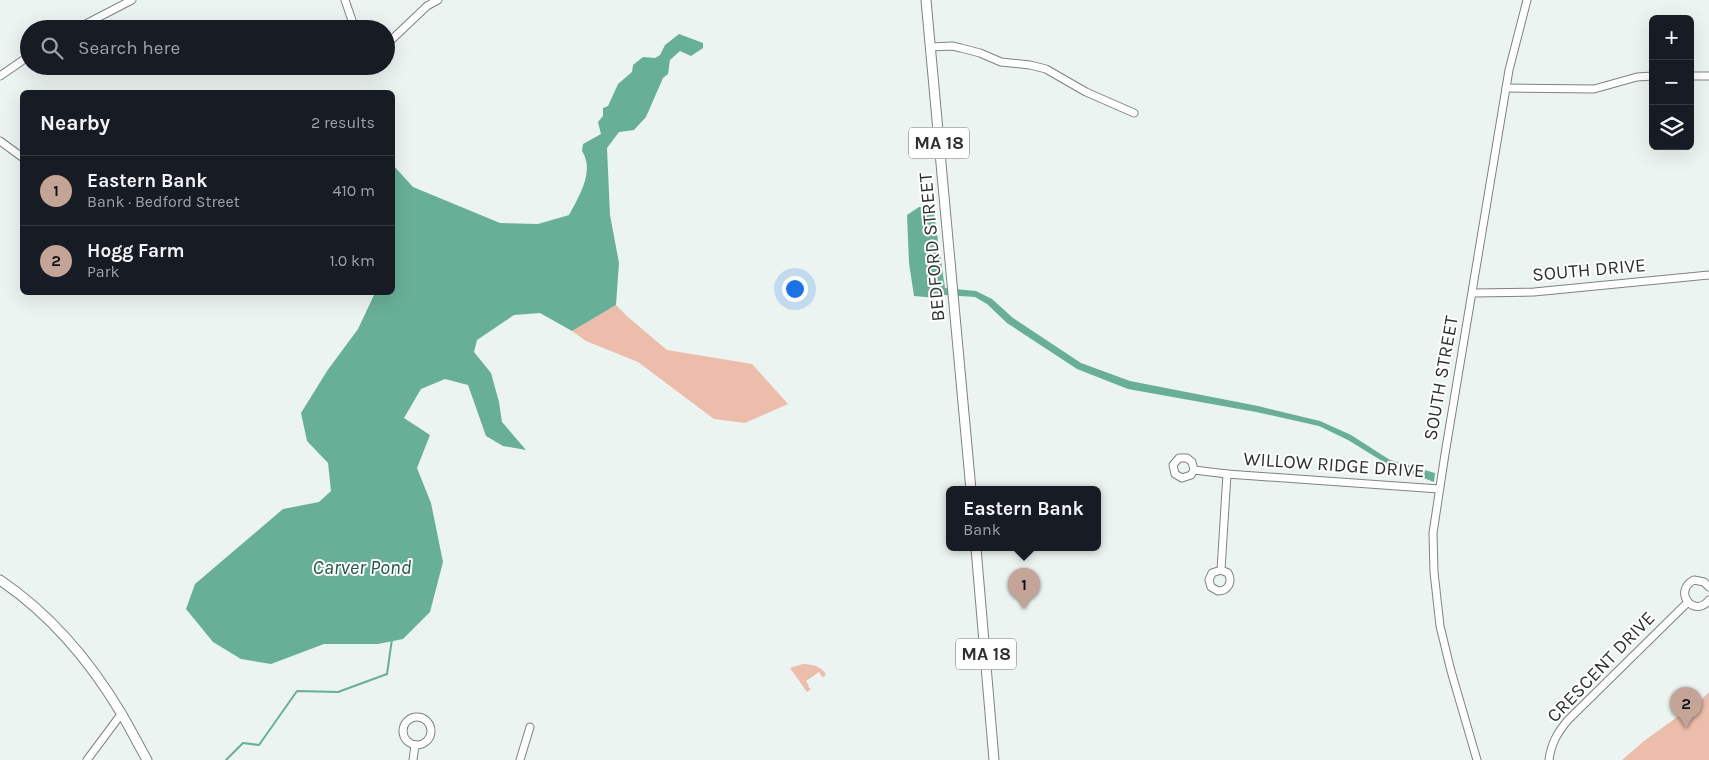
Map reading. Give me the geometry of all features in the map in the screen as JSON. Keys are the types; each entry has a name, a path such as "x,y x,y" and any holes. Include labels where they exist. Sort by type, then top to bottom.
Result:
{"main road":[{"name":"BEDFORD STREET","path":"926,0 971,486"},
{"name":"MA 18","path":"976,551 994,760"},
{"path":"0,580 29,601 48,618 97,676 122,713 147,760"}],"street":[{"path":"93,20 132,0"},
{"path":"344,0 352,20"},
{"path":"395,36 427,6 438,0"},
{"name":"SOUTH STREET","path":"1477,760 1451,671 1438,610 1434,579 1433,546 1439,489 1512,52 1527,0"},
{"path":"930,47 952,46 980,53 1001,62 1046,69 1086,92 1134,113"},
{"path":"0,76 20,62"},
{"path":"1506,88 1594,89 1637,77 1649,76"},
{"path":"1694,76 1709,76"},
{"path":"0,141 20,156"},
{"name":"SOUTH DRIVE","path":"1473,293 1534,292 1709,275"},
{"name":"WILLOW RIDGE DRIVE","path":"1194,470 1439,489"},
{"name":"WILLOW RIDGE DRIVE","path":"1221,570 1227,474"},
{"path":"1709,586 1701,580 1691,582 1686,586 1684,593 1688,602 1698,606 1705,604 1709,600"},
{"name":"CRESCENT DRIVE","path":"1549,760 1556,735 1568,720 1688,602"},
{"path":"87,760 122,713"},
{"path":"520,760 530,727"},
{"path":"413,760 416,744"}],"shaded area":[{"path":"616,305 667,350 752,364 788,404 745,423 714,419 638,362 586,341 572,331"},
{"path":"803,664 818,667 826,674 822,677 819,672 806,681 811,689 807,692 790,668"},
{"path":"1709,692 1709,760 1622,760 1644,741"}],"water":[{"name":"Carver Pond","path":"679,34 703,43 703,48 691,56 680,51 670,60 668,74 663,78 646,117 634,130 619,132 607,148 610,215 619,263 616,305 572,331 540,313 514,315 477,340 474,352 491,373 502,422 526,450 503,446 486,436 468,385 445,379 421,389 404,418 430,435 417,468 431,503 443,562 430,612 403,639 378,644 324,644 271,664 241,659 213,642 186,609 195,584 283,509 319,502 331,491 328,463 307,441 301,413 327,371 358,329 374,295 395,295 395,167 413,187 500,223 538,224 569,215 581,192 586,175 587,167 582,151 583,144 601,134 598,122 603,116 603,108 608,106 618,84 632,72 633,65 643,57 655,58 660,55 665,45"},
{"path":"919,207 933,207 945,288 976,291 992,299 1013,318 1081,363 1130,381 1258,406 1320,421 1351,435 1390,460 1435,473 1434,482 1387,464 1348,440 1319,426 1256,412 1128,389 1077,369 1007,323 987,304 975,297 945,295 936,298 914,296 909,263 907,215"}],"waterway":[{"path":"226,760 243,743 259,745 297,691 338,692 387,674 392,639"}],"place":[{"name":"Eastern Bank","path":"1024,609"},
{"name":"Hogg Farm","path":"1686,728"}]}
